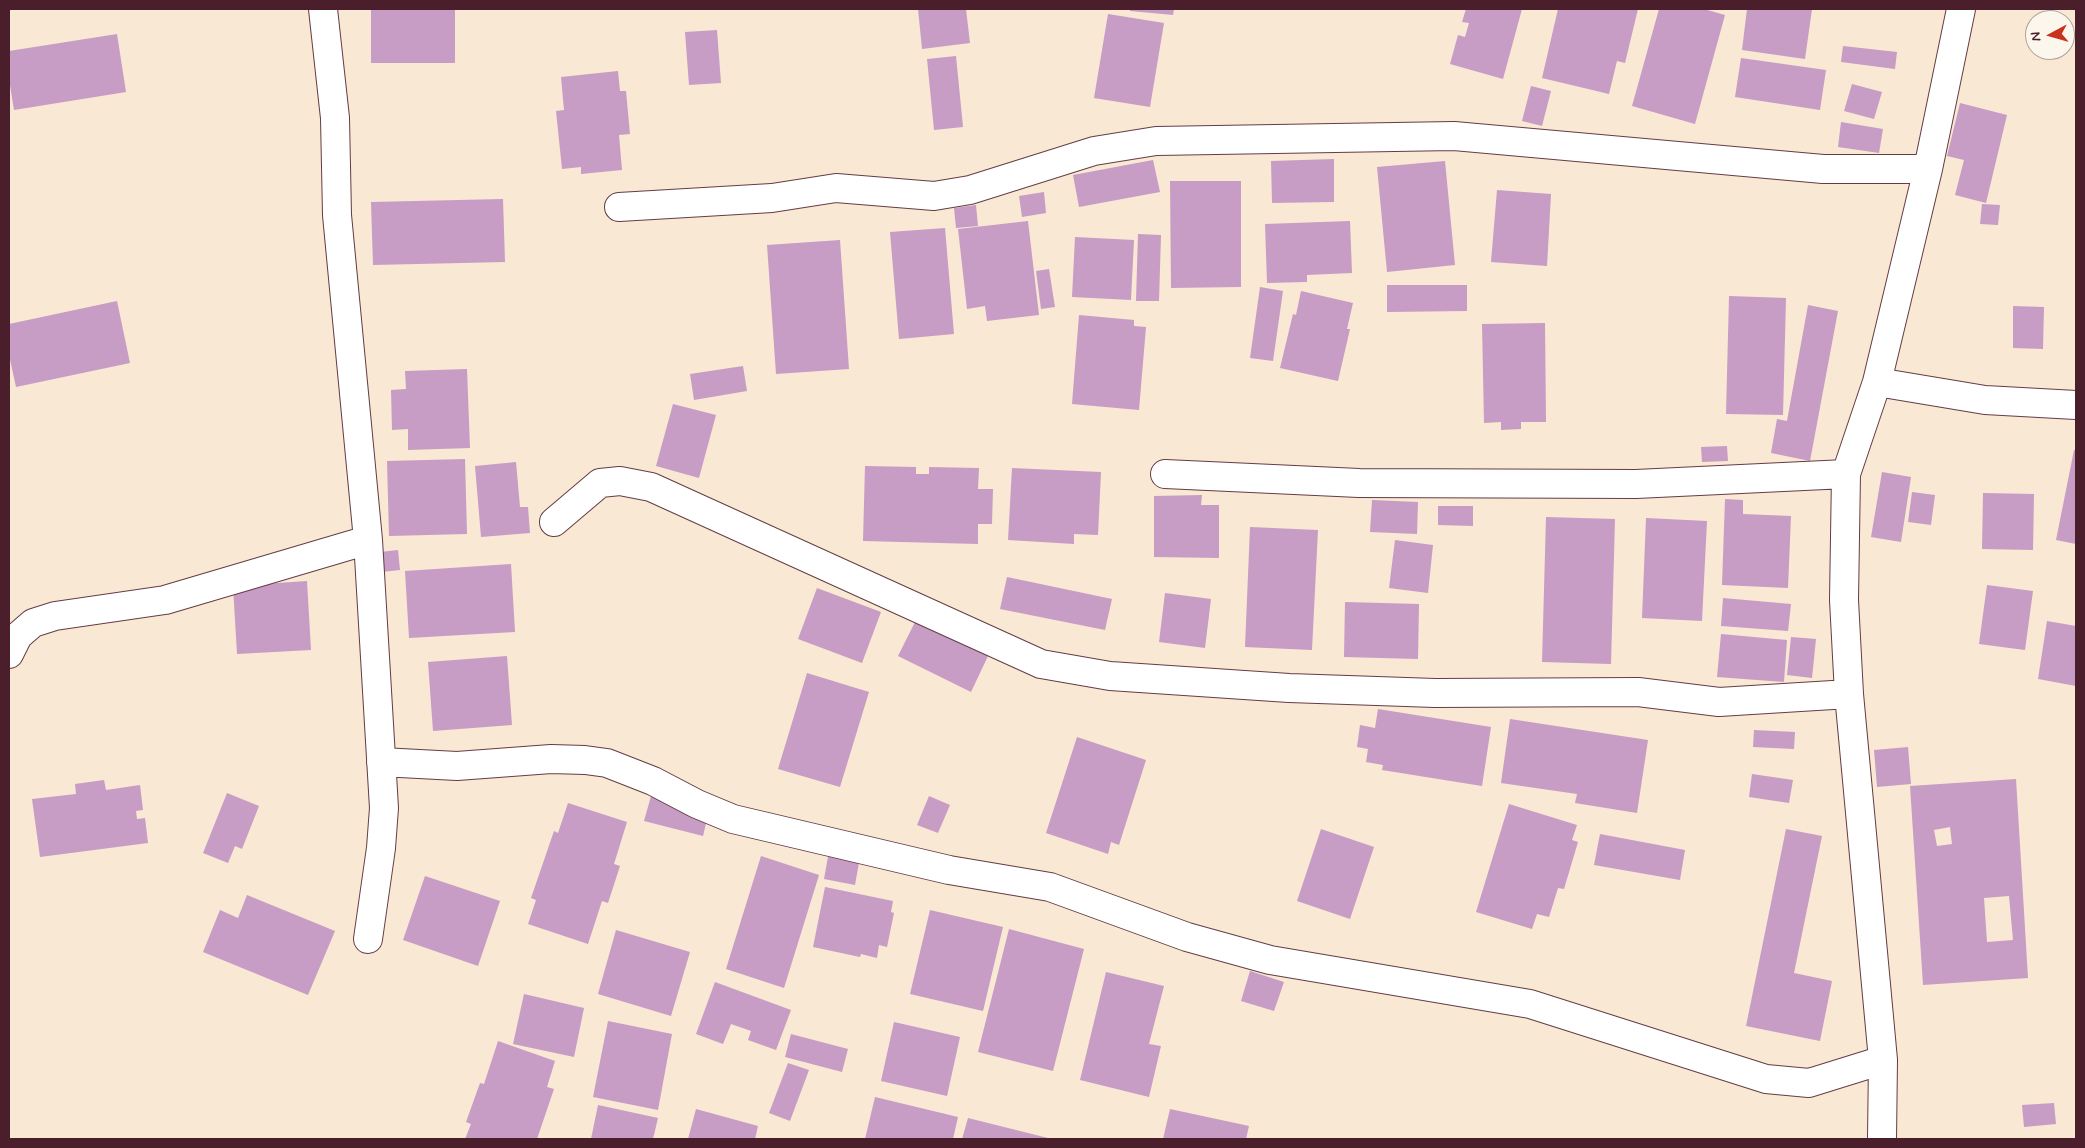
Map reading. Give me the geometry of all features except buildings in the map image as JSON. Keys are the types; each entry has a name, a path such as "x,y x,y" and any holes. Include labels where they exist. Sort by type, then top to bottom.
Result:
{"street":[{"path":"323,9 335,118 336,215 368,540 384,808 381,848 368,939"},
{"path":"1882,1139 1884,1060 1849,694 1844,600 1846,474 1878,382 1928,169 1961,9"},
{"path":"619,207 772,198 836,188 934,196 970,190 1094,151 1156,141 1454,136 1823,169 1928,169"},
{"path":"1878,382 1985,400 2076,405"},
{"path":"1165,474 1360,483 1636,484 1846,474"},
{"path":"554,522 600,484 620,481 651,487 1041,664 1110,676 1289,688 1435,693 1638,692 1719,702 1849,694"},
{"path":"9,654 18,636 33,624 55,616 165,600 368,540"},
{"path":"380,762 457,766 551,760 585,760 607,764 653,781 696,804 733,819 949,870 1050,887 1187,937 1270,960 1530,1004 1766,1079 1809,1083 1884,1060"}]}
